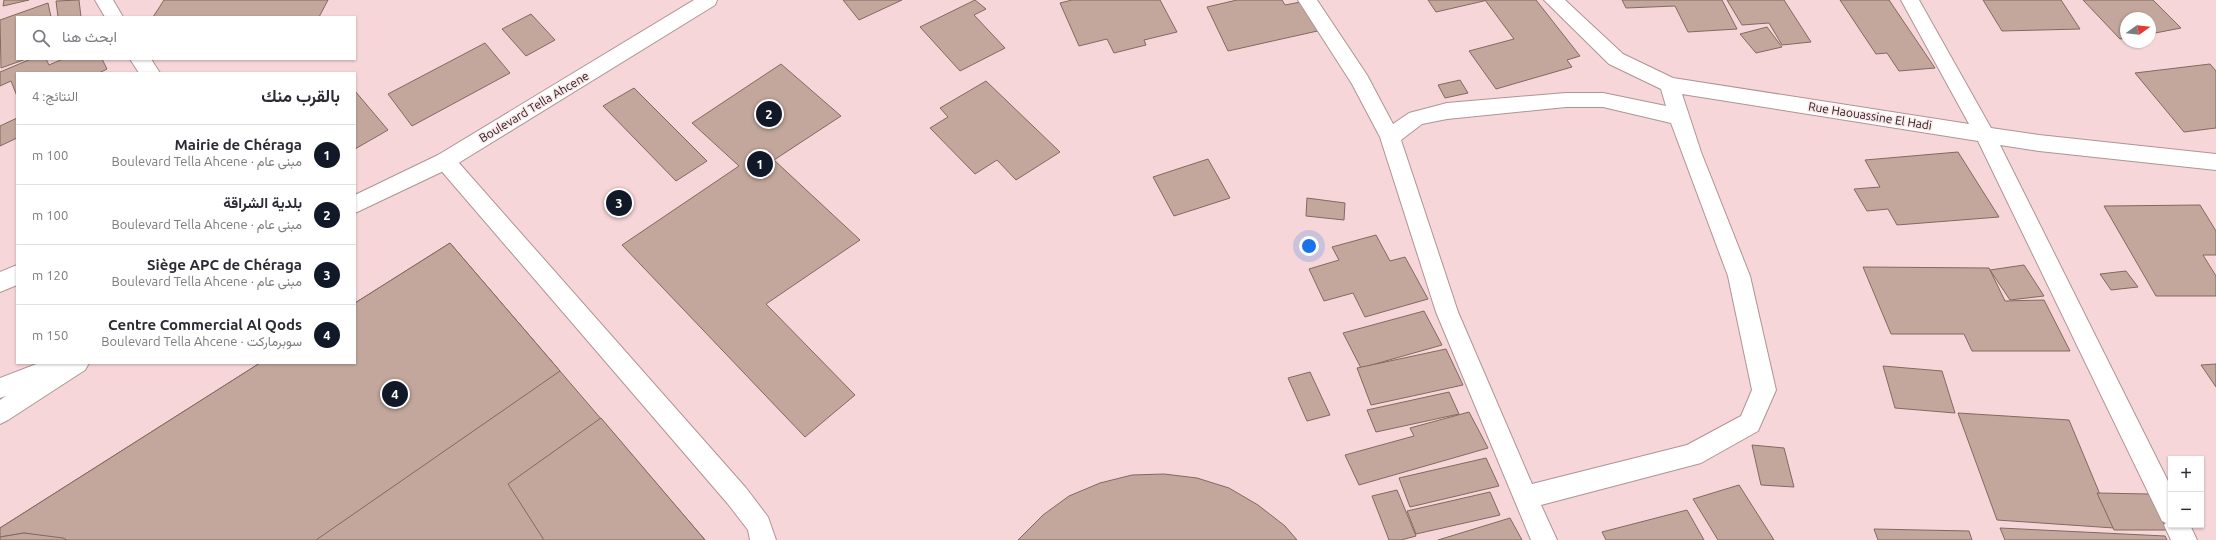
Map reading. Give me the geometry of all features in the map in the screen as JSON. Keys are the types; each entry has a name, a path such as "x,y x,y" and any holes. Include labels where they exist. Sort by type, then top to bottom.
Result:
{"street":[{"path":"104,0 113,16"},
{"name":"Boulevard Tella Ahcene","path":"356,205 446,161 708,0"},
{"path":"1308,0 1360,80 1390,137 1447,312 1544,540"},
{"name":"Rue Haouassine El Hadi","path":"1553,0 1616,59 1669,85 1984,133 2039,143 2216,162"},
{"path":"1910,0 1984,133 2168,507"},
{"path":"141,60 149,72"},
{"path":"1526,497 1692,455 1750,423 1764,390 1739,276 1679,117 1669,85"},
{"path":"1390,137 1416,118 1447,111 1566,100 1603,100 1679,117"},
{"path":"446,161 737,496 759,525 763,540"},
{"path":"0,283 16,275"},
{"path":"0,388 63,364"},
{"path":"0,413 75,364"},
{"path":"2178,528 2184,540"}],"building":[{"path":"4,0 29,0 3,6"},
{"path":"79,0 81,16 58,16 56,1"},
{"path":"164,0 328,0 320,16 154,16"},
{"path":"843,0 902,0 859,20"},
{"path":"975,0 986,9 974,15 1005,48 960,71 920,27"},
{"path":"1072,0 1160,0 1177,32 1144,40 1146,45 1114,53 1107,39 1079,46 1060,3"},
{"path":"1237,0 1282,0 1285,5 1306,1 1322,30 1228,51 1207,7"},
{"path":"1428,0 1488,0 1436,12"},
{"path":"1485,0 1536,0 1580,56 1567,60 1572,67 1496,89 1469,51 1514,39"},
{"path":"1622,0 1722,0 1737,29 1688,32 1675,6 1626,8"},
{"path":"1727,0 1784,0 1811,42 1782,45 1769,23 1742,25"},
{"path":"1840,0 1889,0 1935,68 1899,71 1887,53 1876,54"},
{"path":"1983,0 2061,0 2080,29 2002,31"},
{"path":"2083,0 2153,0 2181,28 2156,33 2156,12 2120,12 2120,39"},
{"path":"48,3 51,16 16,16 16,60 23,60 1,68 0,20"},
{"path":"531,14 555,40 526,56 502,29"},
{"path":"1767,27 1782,47 1756,53 1740,34"},
{"path":"485,43 510,73 412,126 388,94"},
{"path":"29,60 46,60 49,65 61,60 102,60 107,69 101,72 16,72 16,94 11,81 0,86 0,72"},
{"path":"781,64 841,116 774,160 860,240 766,304 855,395 805,437 622,245 739,166 692,123"},
{"path":"2210,64 2216,71 2216,128 2184,132 2135,73"},
{"path":"1460,80 1468,93 1445,98 1438,85"},
{"path":"986,81 1060,152 1016,180 997,160 975,174 930,128 948,117 940,108"},
{"path":"634,88 707,161 676,181 603,106"},
{"path":"356,92 388,130 356,148"},
{"path":"16,118 16,138 0,146 0,126"},
{"path":"1958,152 1999,217 1897,225 1888,209 1867,211 1854,189 1880,187 1865,160"},
{"path":"1208,159 1230,198 1174,216 1153,177"},
{"path":"1307,198 1345,203 1344,220 1306,216"},
{"path":"2200,205 2216,231 2216,255 2203,255 2216,276 2216,296 2156,296 2104,206"},
{"path":"1376,235 1390,261 1405,257 1428,299 1365,317 1353,293 1324,301 1309,269 1339,260 1332,247"},
{"path":"450,243 705,540 0,540 0,528 258,364 356,364 356,302"},
{"path":"450,243 560,371 316,540 67,540 24,533 0,537 0,528 258,364 356,364 356,302"},
{"path":"2024,265 2044,296 2010,300 1990,270"},
{"path":"1863,267 1989,268 2005,301 2044,300 2070,351 1972,351 1964,334 1891,334"},
{"path":"2126,271 2138,287 2111,290 2100,274"},
{"path":"1424,311 1442,345 1361,368 1343,333"},
{"path":"1446,349 1463,385 1371,405 1357,368"},
{"path":"2216,364 2216,387 2201,365"},
{"path":"1883,366 1942,371 1955,413 1895,408"},
{"path":"1310,372 1330,415 1307,421 1288,378"},
{"path":"1449,392 1459,414 1376,432 1367,410"},
{"path":"1469,412 1488,448 1359,485 1345,455 1414,436 1410,428"},
{"path":"1958,413 2069,420 2114,528 1997,520"},
{"path":"601,418 705,540 544,540 508,484"},
{"path":"1752,445 1784,448 1794,487 1761,485"},
{"path":"1486,458 1499,486 1410,507 1399,478"},
{"path":"1164,474 1197,478 1229,488 1258,505 1285,526 1297,540 1018,540 1043,515 1069,496 1100,483 1132,475"},
{"path":"1739,485 1774,540 1718,540 1693,499"},
{"path":"1397,490 1416,536 1401,540 1389,540 1372,496"},
{"path":"1490,492 1500,515 1416,534 1407,511"},
{"path":"2097,493 2149,494 2167,530 2114,530"},
{"path":"1687,510 1704,540 1606,540 1602,532"},
{"path":"1510,518 1522,540 1438,540"},
{"path":"2000,528 2165,536 2167,540 2005,540"},
{"path":"1874,529 1969,531 1972,540 1878,540"},
{"path":"24,533 63,538 67,540 0,540 0,537"}],"place":[{"name":"بلدية الشراقة","path":"769,114"},
{"name":"Mairie de Chéraga","path":"760,164"},
{"name":"Siège APC de Chéraga","path":"619,203"},
{"name":"Centre Commercial Al Qods","path":"395,394"}]}
